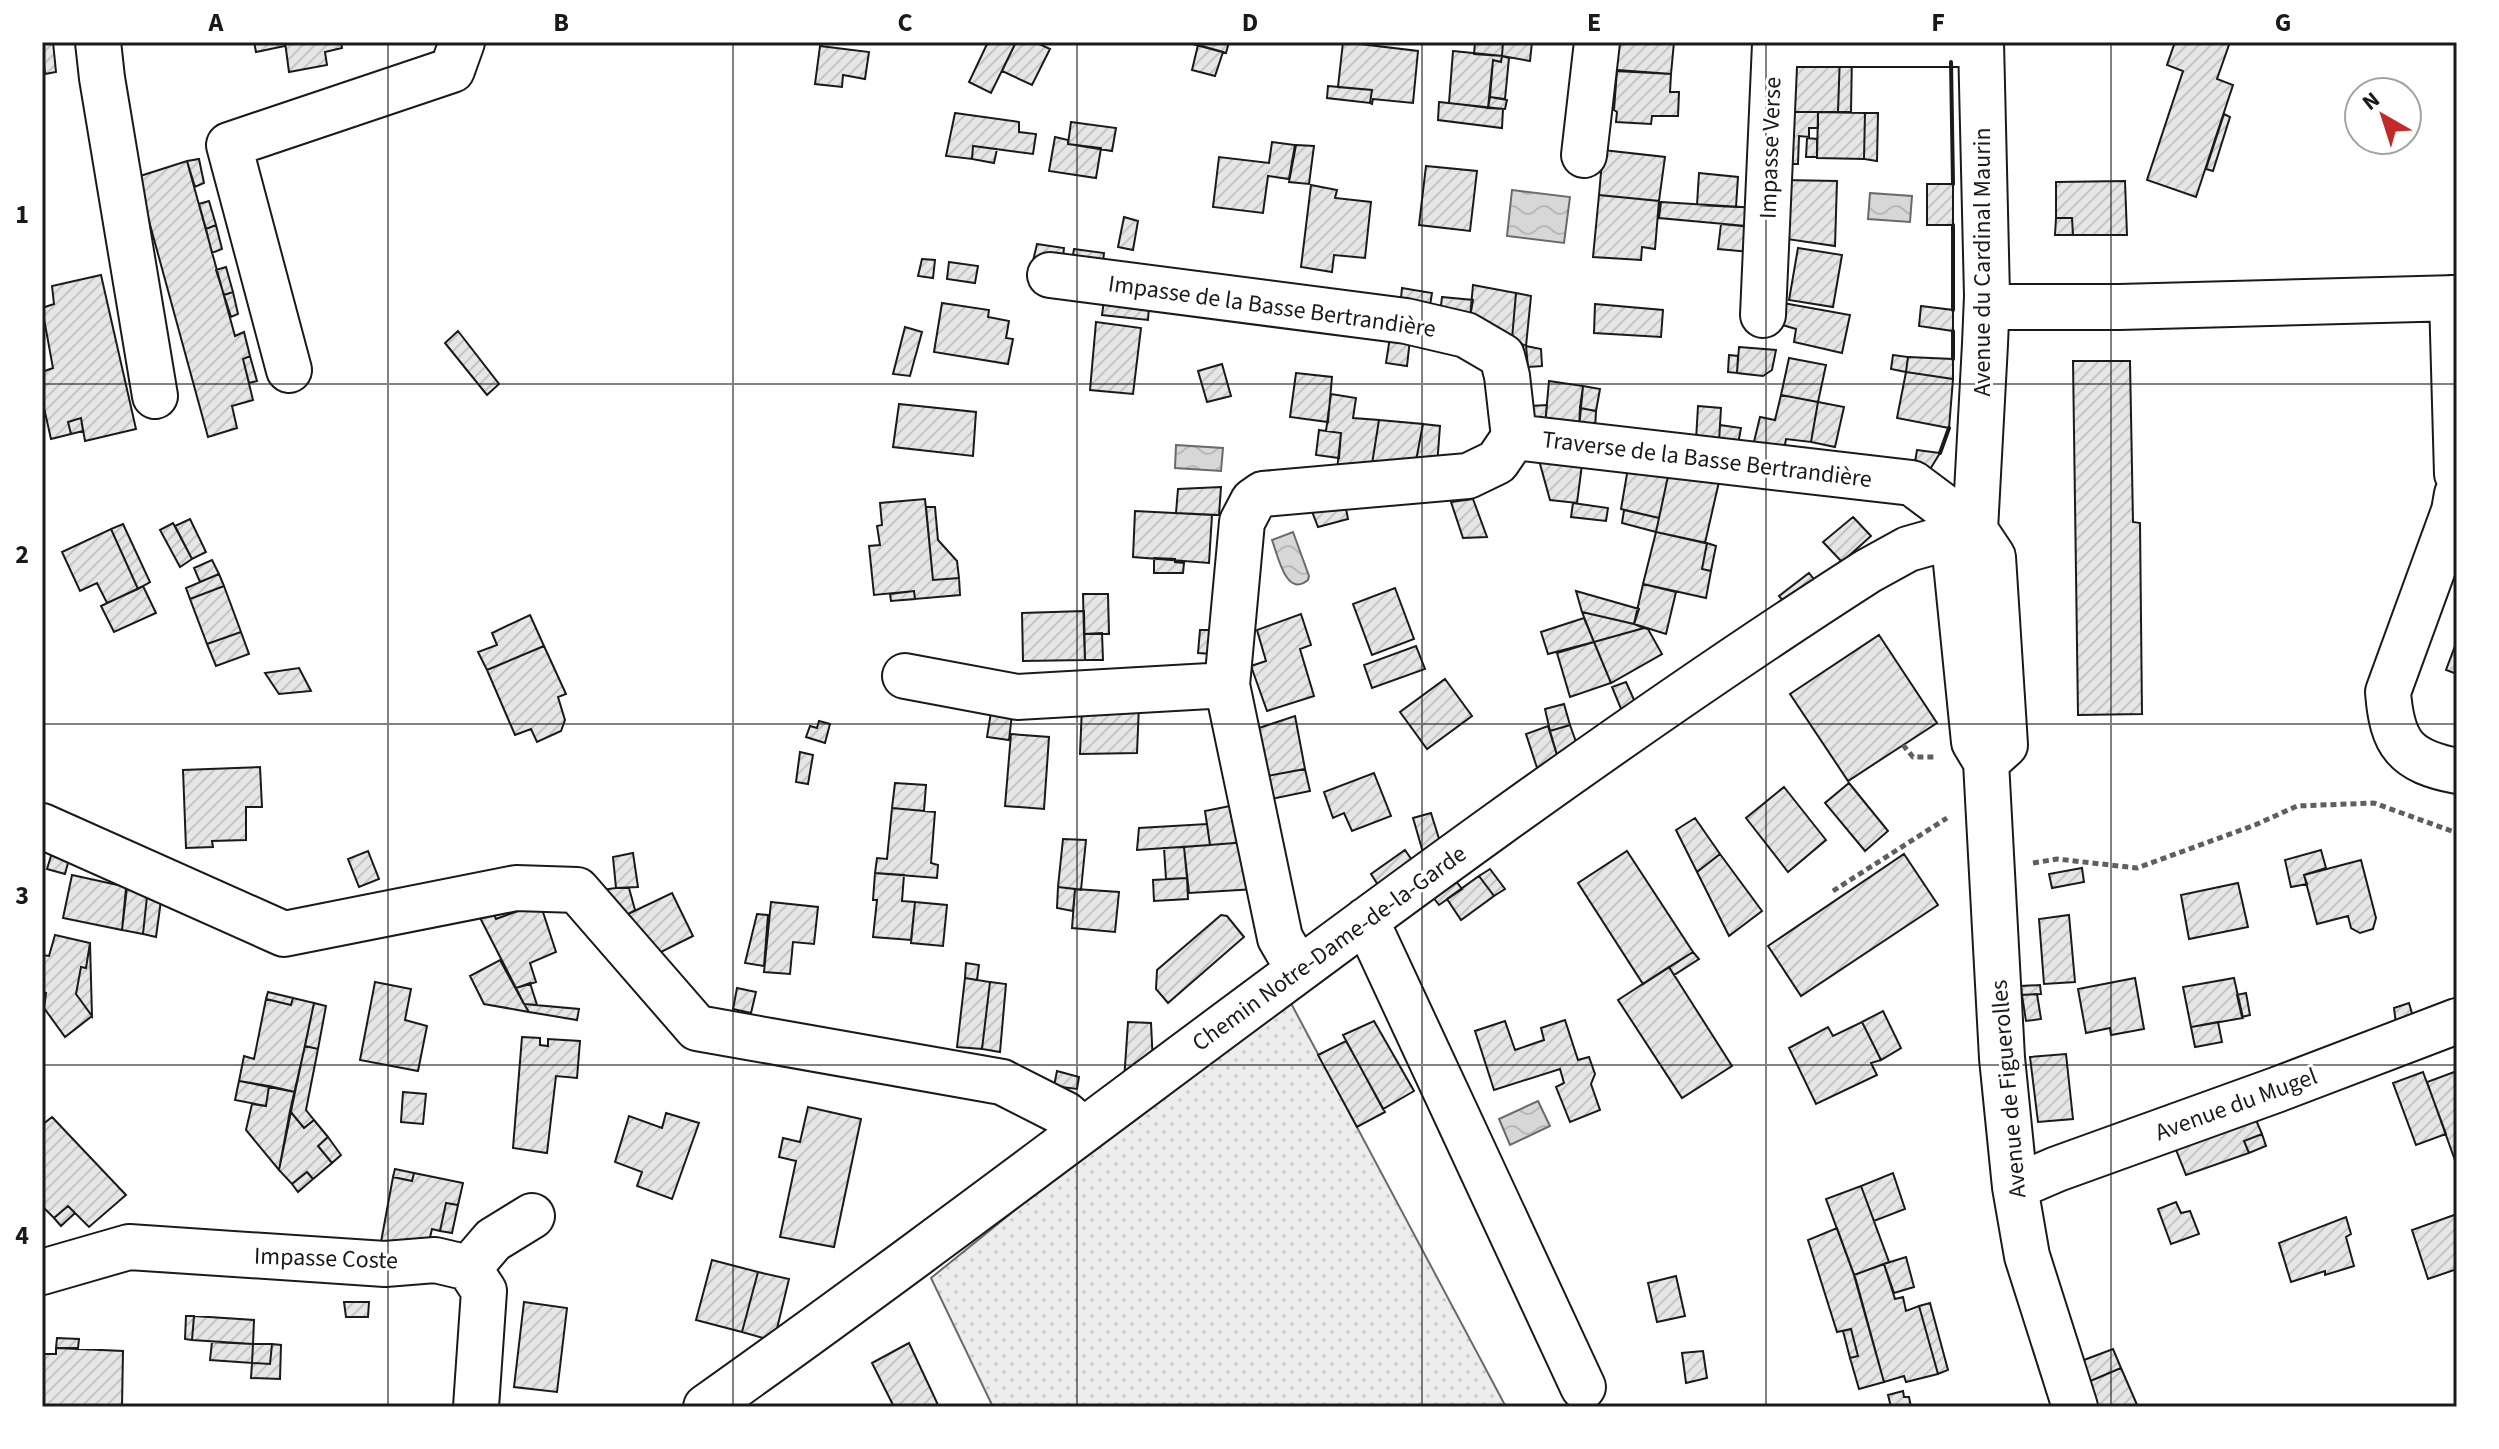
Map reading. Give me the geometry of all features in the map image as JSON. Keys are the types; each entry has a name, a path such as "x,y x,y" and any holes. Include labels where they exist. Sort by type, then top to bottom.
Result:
{"street":[{"path":"98,42 155,396"},
{"path":"289,370 229,145 452,70 462,42"},
{"path":"1584,155 1597,42"},
{"name":"Avenue du Cardinal Maurin","path":"1975,530 1987,307 1981,43"},
{"name":"Impasse Verse","path":"1763,315 1775,44 1981,43"},
{"name":"Impasse de la Basse Bertrandière","path":"1050,275 1406,321 1466,335 1502,356 1514,437"},
{"path":"1987,307 2119,307 2455,298 2457,474"},
{"name":"Traverse de la Basse Bertrandière","path":"1298,969 1280,938 1227,685 1242,522 1253,501 1263,494 1468,476 1497,462 1514,437 1912,483 1975,530"},
{"path":"2457,494 2454,511 2388,692 2390,721 2404,749 2430,766 2457,771"},
{"path":"1975,530 1993,557 2005,745 1987,781"},
{"name":"Chemin Notre-Dame-de-la-Garde","path":"706,1407 889,1277 1298,969 1547,789 1813,606 1908,549 1975,530"},
{"path":"905,676 1017,697 1227,685"},
{"name":"Avenue de Figuerolles","path":"1987,781 2002,1058 2015,1187 2027,1256 2075,1407"},
{"path":"42,826 284,934 516,888 577,890 697,1028 1002,1082 1065,1114 1083,1130"},
{"path":"1366,920 1583,1387"},
{"name":"Avenue du Mugel","path":"2015,1187 2457,1021"},
{"path":"476,1407 484,1291 469,1268 493,1240 532,1216"},
{"name":"Impasse Coste","path":"42,1272 129,1247 385,1264 435,1260 469,1268"}],"path":[{"path":"1833,891 1962,809 1987,781"},
{"path":"1992,870 2057,859 2137,868 2255,825 2297,806 2374,803 2457,833"}],"shaded area":[{"path":"1285,992 1506,1407 993,1407 931,1278"}],"water":[{"path":"1512,190 1570,197 1564,243 1507,236"},
{"path":"1870,193 1912,196 1910,222 1868,219"},
{"path":"1176,445 1223,448 1221,471 1175,468"},
{"path":"1293,532 1309,576 1300,584 1294,584 1284,573 1272,540"},
{"path":"1538,1101 1550,1126 1510,1145 1499,1119"}],"building":[{"path":"42,42 53,42 56,72 45,74"},
{"path":"254,42 285,42 285,46 256,52"},
{"path":"285,42 341,42 342,48 325,52 327,65 289,72"},
{"path":"988,42 1016,42 991,93 969,82"},
{"path":"1016,42 1035,42 1050,49 1032,85 1002,71"},
{"path":"1185,42 1229,42 1226,53"},
{"path":"1343,42 1418,51 1413,103 1373,99 1372,104 1372,90 1338,87"},
{"path":"1475,42 1503,42 1502,56 1474,54"},
{"path":"1503,42 1532,42 1530,61 1502,56"},
{"path":"1617,42 1674,42 1671,74 1616,71"},
{"path":"2175,42 2230,42 2217,79 2233,85 2196,197 2147,180 2183,71 2167,65"},
{"path":"1198,45 1223,52 1215,76 1192,70"},
{"path":"820,46 869,52 865,79 843,75 842,87 815,84"},
{"path":"1453,51 1502,56 1501,62 1493,60 1488,108 1449,103"},
{"path":"1840,54 1852,54 1851,112 1838,112"},
{"path":"1840,54 1838,112 1784,112 1791,55"},
{"path":"1502,56 1509,58 1505,99 1490,97 1493,60 1501,62"},
{"path":"1617,70 1671,74 1670,92 1679,92 1678,116 1652,116 1651,124 1616,122"},
{"path":"1328,86 1372,90 1370,103 1327,98"},
{"path":"1490,97 1507,100 1505,109 1488,108"},
{"path":"1439,102 1503,109 1502,128 1438,120"},
{"path":"1784,112 1818,112 1818,128 1809,128 1809,137 1799,136 1798,164 1783,164"},
{"path":"1818,112 1865,113 1864,159 1817,158"},
{"path":"955,113 1019,122 1019,132 1036,134 1033,154 973,146 972,159 946,156"},
{"path":"1865,113 1878,113 1877,161 1864,159"},
{"path":"2224,114 2230,117 2213,171 2206,169"},
{"path":"1071,122 1116,128 1112,151 1068,144"},
{"path":"1055,137 1068,140 1068,144 1101,148 1096,178 1049,171"},
{"path":"1807,138 1817,139 1817,157 1806,157"},
{"path":"1272,142 1295,145 1289,179 1268,176 1263,213 1213,207 1219,157 1269,163"},
{"path":"1296,145 1314,146 1309,184 1289,182"},
{"path":"973,146 997,149 994,163 972,159"},
{"path":"1603,150 1665,157 1659,201 1599,195"},
{"path":"199,159 204,183 195,187 187,161"},
{"path":"187,161 235,336 244,332 250,356 243,359 253,400 232,406 237,428 208,437 137,177"},
{"path":"1426,166 1477,171 1470,231 1419,225"},
{"path":"1699,173 1738,177 1736,207 1697,205"},
{"path":"1782,180 1837,181 1835,246 1780,238"},
{"path":"2125,181 2127,235 2073,235 2072,218 2056,218 2056,182"},
{"path":"1927,184 1953,184 1953,225 1927,225"},
{"path":"1311,185 1337,190 1335,198 1371,202 1365,258 1334,255 1332,272 1301,267"},
{"path":"1599,195 1659,201 1655,249 1642,247 1641,260 1593,257"},
{"path":"209,201 216,225 206,229 199,204"},
{"path":"1661,202 1757,208 1757,227 1659,218"},
{"path":"1124,217 1138,221 1133,250 1118,247"},
{"path":"2056,218 2072,218 2073,235 2055,235"},
{"path":"1721,224 1752,227 1750,252 1718,249"},
{"path":"216,225 222,249 212,253 206,229"},
{"path":"1037,244 1064,248 1062,265 1033,261"},
{"path":"1798,248 1842,255 1833,307 1789,300"},
{"path":"1074,249 1104,253 1102,270 1071,267"},
{"path":"922,259 935,260 933,278 918,276"},
{"path":"949,262 978,266 975,283 947,279"},
{"path":"226,267 233,292 224,295 216,270"},
{"path":"101,275 136,429 85,441 81,418 68,422 71,434 51,439 42,399 42,372 53,368 42,308 54,304 52,286"},
{"path":"1473,285 1516,293 1512,339 1470,318"},
{"path":"1402,288 1432,293 1429,312 1400,308"},
{"path":"233,292 238,314 231,317 224,295"},
{"path":"1516,293 1531,296 1526,346 1512,339"},
{"path":"1442,297 1473,300 1470,318 1440,314"},
{"path":"1104,300 1149,306 1148,320 1102,315"},
{"path":"942,303 989,310 988,317 1009,321 1006,338 1013,339 1008,364 934,352"},
{"path":"1783,303 1850,315 1842,353 1794,342 1796,329 1779,324"},
{"path":"1595,304 1663,310 1661,337 1594,333"},
{"path":"1921,306 1953,310 1953,331 1919,326"},
{"path":"1096,322 1141,328 1133,394 1090,390"},
{"path":"905,327 922,332 910,376 893,374"},
{"path":"458,331 499,384 487,395 445,343"},
{"path":"1390,337 1410,339 1407,366 1386,363"},
{"path":"1526,346 1541,349 1542,366 1528,367"},
{"path":"1739,347 1776,350 1772,370 1763,376 1737,373"},
{"path":"1729,355 1738,356 1737,373 1728,372"},
{"path":"1893,355 1908,357 1906,372 1891,369"},
{"path":"250,356 257,381 249,383 243,359"},
{"path":"1908,357 1953,359 1953,379 1906,372"},
{"path":"1789,358 1826,365 1818,402 1781,395"},
{"path":"2073,361 2130,361 2133,522 2140,523 2142,714 2078,715"},
{"path":"1222,364 1231,396 1207,402 1198,371"},
{"path":"1906,372 1953,379 1949,428 1897,418"},
{"path":"1296,373 1332,377 1328,422 1290,417"},
{"path":"1549,381 1583,386 1579,429 1545,425"},
{"path":"1583,386 1600,389 1596,411 1580,408"},
{"path":"1331,394 1356,398 1353,418 1379,420 1372,464 1337,470 1341,433 1326,431"},
{"path":"1781,395 1818,402 1811,442 1786,439 1784,450 1753,446 1760,417 1775,420"},
{"path":"1818,402 1844,407 1835,447 1811,442"},
{"path":"899,404 976,412 973,456 893,447"},
{"path":"1547,405 1545,425 1531,423 1530,406"},
{"path":"1698,406 1721,408 1719,442 1696,440"},
{"path":"1580,408 1596,411 1595,430 1579,429"},
{"path":"81,418 83,431 71,434 68,422"},
{"path":"1379,420 1423,424 1415,466 1372,464"},
{"path":"1423,424 1440,426 1437,466 1415,466"},
{"path":"1720,425 1741,428 1738,444 1719,442"},
{"path":"1319,430 1341,433 1339,458 1316,455"},
{"path":"1917,450 1940,453 1929,471 1914,468"},
{"path":"1537,453 1583,457 1577,503 1550,500"},
{"path":"1629,462 1670,467 1659,518 1621,509"},
{"path":"1670,467 1721,473 1705,543 1656,532"},
{"path":"1221,487 1219,515 1176,513 1178,489"},
{"path":"1344,498 1348,519 1318,527 1308,501"},
{"path":"925,499 933,580 959,578 960,595 915,599 914,591 874,595 869,546 880,545 877,526 882,525 880,503"},
{"path":"1473,499 1487,537 1463,538 1451,502"},
{"path":"1573,503 1608,508 1606,521 1571,517"},
{"path":"926,507 935,507 938,540 957,561 959,578 933,580"},
{"path":"1624,510 1659,518 1656,532 1622,523"},
{"path":"1135,511 1212,515 1209,563 1133,557"},
{"path":"1853,517 1871,536 1842,562 1823,542"},
{"path":"190,519 206,552 192,559 175,526"},
{"path":"173,523 192,559 180,567 160,530"},
{"path":"123,524 150,582 138,589 111,529"},
{"path":"111,529 138,589 107,603 97,583 80,591 62,552"},
{"path":"1656,532 1707,543 1702,569 1711,571 1706,598 1643,584"},
{"path":"1707,543 1716,546 1711,571 1702,569"},
{"path":"1154,558 1175,559 1175,562 1184,563 1183,573 1154,573"},
{"path":"212,560 219,574 200,582 194,568"},
{"path":"1809,573 1817,583 1786,604 1779,596"},
{"path":"219,574 224,586 190,599 186,588"},
{"path":"1643,584 1676,592 1666,634 1634,624"},
{"path":"143,586 156,613 114,632 101,606"},
{"path":"224,586 241,632 207,644 190,599"},
{"path":"1395,588 1414,639 1372,655 1353,604"},
{"path":"914,591 915,599 891,601 890,594"},
{"path":"1576,591 1639,609 1634,624 1582,612"},
{"path":"1083,594 1108,594 1109,634 1084,634"},
{"path":"1084,611 1085,660 1023,661 1022,613"},
{"path":"1582,612 1634,624 1644,628 1594,642"},
{"path":"1301,614 1311,645 1300,649 1314,696 1267,711 1251,666 1266,661 1257,630"},
{"path":"530,615 544,646 487,670 478,652 497,645 492,633"},
{"path":"1584,618 1594,642 1548,654 1541,632"},
{"path":"1648,629 1662,654 1611,683 1594,642"},
{"path":"1200,630 1214,630 1212,654 1198,653"},
{"path":"241,632 249,654 216,666 207,644"},
{"path":"1102,633 1103,660 1085,660 1084,634"},
{"path":"1879,635 1937,723 1848,781 1790,694"},
{"path":"1594,642 1611,683 1570,697 1557,653"},
{"path":"544,646 566,694 558,697 565,720 561,731 537,742 531,729 515,735 487,670"},
{"path":"1416,646 1425,669 1372,688 1364,665"},
{"path":"2457,647 2457,674 2446,670"},
{"path":"299,668 311,691 279,694 265,673"},
{"path":"1445,679 1472,716 1427,749 1400,712"},
{"path":"1626,682 1639,711 1626,721 1612,687"},
{"path":"1564,704 1570,725 1550,731 1545,709"},
{"path":"1139,705 1137,753 1080,754 1082,706"},
{"path":"991,712 1012,714 1009,740 987,737"},
{"path":"1295,716 1305,769 1262,777 1253,730"},
{"path":"819,721 830,724 825,743 806,737 810,726 817,728"},
{"path":"1570,725 1580,753 1560,765 1550,731"},
{"path":"1548,726 1560,765 1540,777 1526,734"},
{"path":"1011,734 1049,737 1044,809 1005,806"},
{"path":"800,752 813,755 808,784 796,782"},
{"path":"260,767 262,807 246,807 246,840 212,841 213,847 186,848 183,770"},
{"path":"1305,769 1310,791 1266,800 1262,777"},
{"path":"1374,773 1391,816 1352,831 1344,813 1333,818 1324,792"},
{"path":"895,783 926,785 924,811 892,808"},
{"path":"1849,783 1888,831 1865,851 1825,803"},
{"path":"1784,787 1826,840 1788,872 1746,818"},
{"path":"1240,804 1247,842 1210,845 1205,811"},
{"path":"892,808 935,812 931,863 938,865 937,878 875,873 877,858 887,859"},
{"path":"1431,813 1441,845 1424,856 1413,818"},
{"path":"1695,818 1720,854 1697,872 1676,830"},
{"path":"1207,824 1210,845 1137,850 1139,828"},
{"path":"1063,839 1086,840 1081,890 1058,887"},
{"path":"1247,842 1256,889 1189,893 1184,847"},
{"path":"54,846 71,852 65,874 47,869"},
{"path":"1184,847 1187,878 1166,879 1164,848"},
{"path":"1405,850 1414,863 1380,888 1371,874"},
{"path":"2321,850 2326,868 2304,875 2307,884 2291,887 2285,860"},
{"path":"368,851 379,879 359,887 348,859"},
{"path":"1627,851 1693,952 1643,984 1578,883"},
{"path":"633,853 638,887 616,888 613,857"},
{"path":"1720,854 1762,911 1729,936 1697,872"},
{"path":"1904,854 1938,905 1801,996 1768,946"},
{"path":"2361,860 2376,918 2373,929 2360,933 2351,928 2348,916 2317,924 2304,875"},
{"path":"2082,868 2084,882 2052,888 2049,874"},
{"path":"1490,869 1505,889 1494,896 1479,876"},
{"path":"1449,872 1462,889 1439,905 1426,888"},
{"path":"875,873 904,875 902,901 915,902 911,940 873,937 877,900 873,900"},
{"path":"72,875 127,887 122,930 63,918"},
{"path":"1479,876 1494,896 1461,920 1447,899"},
{"path":"127,878 148,887 143,934 122,930"},
{"path":"1187,878 1188,899 1154,901 1153,880"},
{"path":"2238,883 2248,927 2189,939 2181,895"},
{"path":"148,887 162,893 156,937 143,934"},
{"path":"1058,887 1075,889 1073,911 1057,908"},
{"path":"629,888 635,910 628,914 632,920 623,923 601,890"},
{"path":"1075,889 1119,892 1115,932 1072,928"},
{"path":"672,893 693,936 651,957 628,914"},
{"path":"771,902 818,907 814,944 793,942 790,974 764,972"},
{"path":"915,902 947,905 943,946 911,943"},
{"path":"540,903 556,952 530,963 536,982 516,988 474,906 489,904 496,919"},
{"path":"757,914 768,915 764,966 745,963"},
{"path":"1221,915 1227,916 1244,937 1168,1003 1156,989 1157,970"},
{"path":"2069,915 2075,982 2044,984 2039,919"},
{"path":"55,935 90,943 86,968 81,967 76,994 92,1016 65,1037 44,1008 46,993 42,992 42,955 49,956"},
{"path":"90,943 92,1016 76,994 81,967 86,968"},
{"path":"1693,952 1699,959 1674,975 1669,967"},
{"path":"500,960 529,1012 484,1004 470,976"},
{"path":"966,963 979,965 977,980 965,978"},
{"path":"1669,967 1732,1066 1682,1098 1618,1000"},
{"path":"965,978 990,982 982,1049 957,1047"},
{"path":"2135,978 2144,1029 2111,1035 2110,1028 2086,1033 2078,989"},
{"path":"2234,978 2243,1018 2191,1027 2183,987"},
{"path":"375,982 411,989 405,1020 427,1026 418,1071 360,1060"},
{"path":"990,982 1006,984 1000,1052 982,1049"},
{"path":"530,983 537,1005 524,1004 516,988"},
{"path":"2040,985 2041,994 2022,995 2021,986"},
{"path":"737,988 756,992 751,1013 733,1009"},
{"path":"268,992 293,998 291,1005 266,999"},
{"path":"2246,993 2250,1015 2242,1017 2237,995"},
{"path":"2037,994 2041,1019 2026,1021 2022,995"},
{"path":"293,998 314,1003 295,1092 239,1081 244,1056 254,1059 266,999 291,1005"},
{"path":"314,1003 326,1006 318,1049 305,1046"},
{"path":"2409,1003 2413,1017 2396,1024 2394,1008"},
{"path":"524,1004 579,1009 577,1020 529,1012"},
{"path":"1883,1011 1901,1048 1881,1060 1862,1022"},
{"path":"1565,1020 1578,1060 1589,1057 1595,1074 1591,1084 1600,1110 1570,1122 1556,1087 1564,1083 1560,1069 1494,1090 1475,1031 1505,1021 1515,1050 1544,1040 1541,1028"},
{"path":"1374,1021 1414,1091 1383,1109 1343,1035"},
{"path":"1128,1022 1151,1023 1153,1064 1124,1081"},
{"path":"1862,1022 1881,1060 1871,1063 1877,1075 1816,1104 1789,1048 1828,1027 1833,1036"},
{"path":"2218,1022 2222,1042 2195,1047 2191,1027"},
{"path":"522,1037 540,1038 540,1045 548,1046 548,1039 580,1041 577,1078 556,1076 547,1153 513,1148"},
{"path":"1346,1041 1385,1112 1357,1127 1318,1055"},
{"path":"305,1046 318,1049 306,1110 314,1120 304,1128 290,1111"},
{"path":"2066,1054 2073,1119 2038,1122 2030,1057"},
{"path":"1057,1071 1079,1077 1077,1089 1054,1086"},
{"path":"2457,1071 2457,1166 2427,1082"},
{"path":"2423,1072 2446,1134 2416,1145 2393,1083"},
{"path":"239,1081 269,1086 266,1106 235,1100"},
{"path":"269,1086 295,1092 279,1170 246,1130 252,1104 266,1106"},
{"path":"403,1092 426,1094 423,1124 401,1122"},
{"path":"808,1107 861,1119 834,1247 780,1237 796,1161 779,1157 783,1138 800,1142"},
{"path":"290,1111 304,1128 314,1120 328,1137 318,1146 332,1163 313,1179 307,1172 292,1184 279,1170"},
{"path":"666,1113 699,1123 672,1199 637,1186 642,1172 615,1162 629,1116 662,1128"},
{"path":"2253,1113 2262,1134 2244,1141 2249,1153 2186,1175 2173,1142"},
{"path":"52,1117 126,1195 89,1227 68,1206 54,1218 42,1206 42,1125"},
{"path":"2262,1134 2266,1146 2249,1153 2244,1141"},
{"path":"328,1137 341,1155 332,1163 318,1146"},
{"path":"395,1169 414,1173 412,1181 393,1177"},
{"path":"307,1172 313,1179 298,1192 292,1184"},
{"path":"414,1173 463,1183 458,1205 446,1203 440,1231 432,1229 427,1250 381,1242 393,1177 412,1181"},
{"path":"1893,1173 1905,1209 1874,1221 1861,1186"},
{"path":"1861,1186 1889,1262 1854,1275 1826,1199"},
{"path":"2176,1202 2181,1213 2190,1211 2199,1234 2171,1244 2158,1209"},
{"path":"446,1203 458,1205 452,1233 440,1231"},
{"path":"68,1206 75,1213 61,1226 54,1218"},
{"path":"2457,1214 2457,1269 2428,1279 2412,1230"},
{"path":"2346,1217 2351,1234 2346,1237 2354,1266 2291,1282 2279,1243"},
{"path":"1837,1228 1856,1280 1884,1382 1859,1389 1850,1358 1858,1356 1851,1329 1837,1332 1808,1240"},
{"path":"1906,1257 1914,1287 1894,1293 1884,1264"},
{"path":"712,1260 758,1272 742,1332 696,1320"},
{"path":"1884,1264 1895,1299 1903,1297 1906,1311 1919,1306 1938,1374 1906,1382 1904,1376 1884,1382 1854,1275"},
{"path":"758,1272 789,1279 774,1341 742,1332"},
{"path":"1676,1276 1685,1316 1657,1322 1648,1283"},
{"path":"344,1302 369,1302 368,1317 346,1317"},
{"path":"524,1302 567,1308 557,1392 514,1387"},
{"path":"1930,1303 1948,1370 1938,1374 1919,1306"},
{"path":"186,1316 194,1316 192,1340 185,1339"},
{"path":"194,1316 254,1320 253,1344 192,1340"},
{"path":"1851,1329 1858,1356 1850,1358 1843,1331"},
{"path":"57,1338 79,1339 78,1348 56,1348"},
{"path":"212,1342 253,1344 252,1363 210,1360"},
{"path":"909,1343 939,1407 894,1407 872,1363"},
{"path":"253,1344 272,1344 270,1364 252,1363"},
{"path":"272,1344 281,1345 280,1379 251,1378 252,1363 270,1364"},
{"path":"56,1348 123,1351 122,1407 42,1407 42,1354 56,1354"},
{"path":"2113,1349 2121,1368 2088,1382 2084,1360"},
{"path":"1703,1351 1707,1378 1686,1383 1682,1353"},
{"path":"2121,1368 2138,1407 2098,1407 2088,1382"},
{"path":"1903,1391 1904,1397 1909,1397 1911,1407 1891,1407 1888,1395"}],"wall":[{"path":"1951,62 1953,184"},
{"path":"1953,225 1953,310"},
{"path":"1953,331 1953,359"},
{"path":"1940,453 1949,428"}]}
